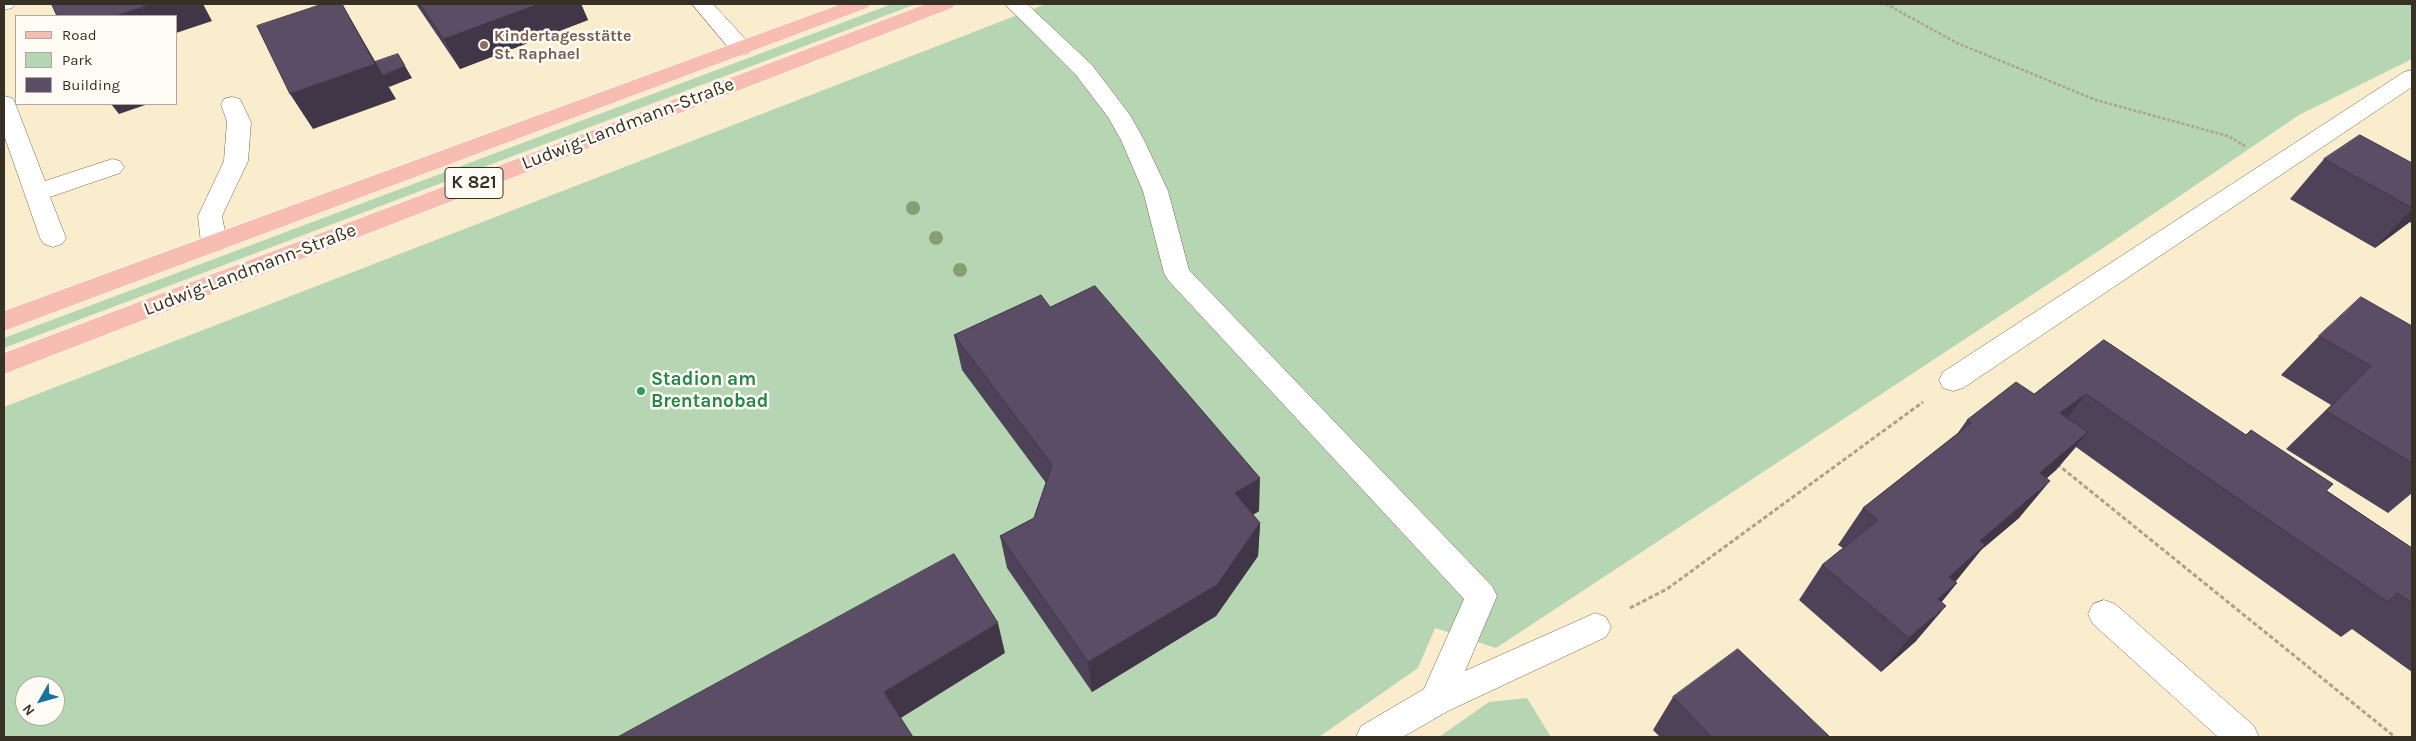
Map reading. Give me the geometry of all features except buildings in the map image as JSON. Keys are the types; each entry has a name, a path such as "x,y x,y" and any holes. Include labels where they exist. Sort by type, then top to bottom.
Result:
{"main road":[{"name":"Ludwig-Landmann-Straße","path":"4,322 860,4"},
{"name":"Ludwig-Landmann-Straße","path":"4,364 945,4"}],"street":[{"path":"702,4 741,48"},
{"path":"1015,4 1085,71 1115,111 1144,161 1170,234 1177,273 1481,596 1436,700"},
{"path":"1953,380 2280,166 2412,77"},
{"path":"4,103 53,238"},
{"path":"214,243 210,216 236,161 240,122 232,104"},
{"path":"36,193 112,167"},
{"path":"2104,614 2242,737"},
{"path":"1372,737 1436,700 1595,627"}],"path":[{"path":"1886,4 1957,43 2087,97 2228,136 2280,166"},
{"path":"1595,627 1666,589 1953,380"},
{"path":"2054,461 2395,737"}],"green space":[{"path":"892,4 916,4 4,348 4,338"},
{"path":"1046,4 2412,4 2412,59 2299,115 2103,248 1496,648 1435,628 1418,668 1319,737 4,737 4,407"},
{"path":"1527,698 1551,737 1439,737 1489,702"}],"place":[{"name":"Kindertagesstätte St. Raphael","path":"484,45"},
{"name":"Stadion am Brentanobad","path":"641,391"}]}
